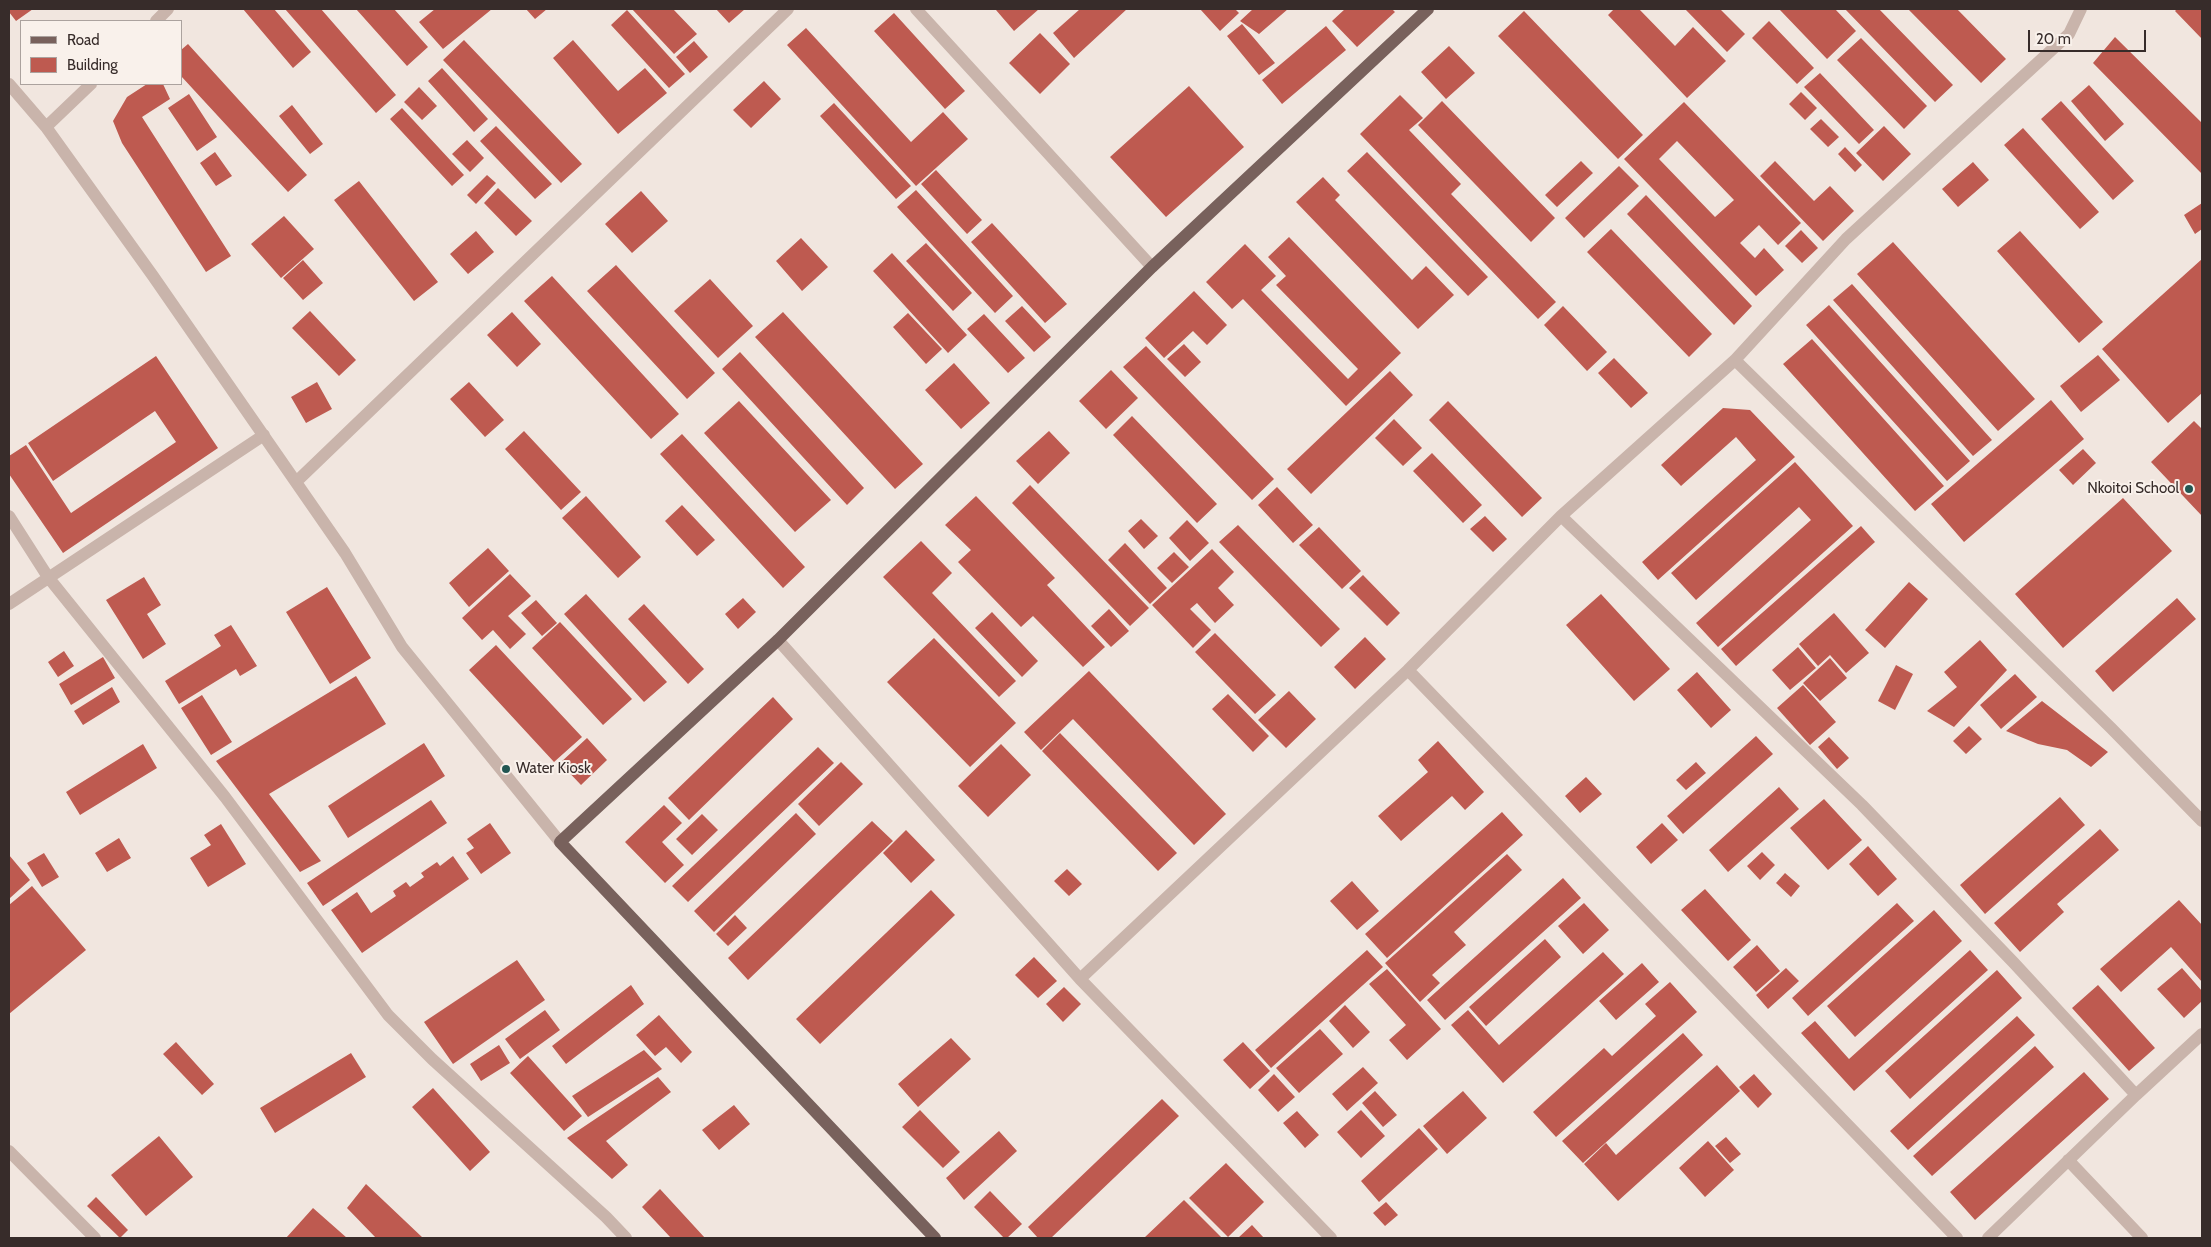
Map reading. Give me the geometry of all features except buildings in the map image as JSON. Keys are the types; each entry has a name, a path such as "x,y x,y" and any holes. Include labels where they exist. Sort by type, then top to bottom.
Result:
{"main road":[{"path":"936,1238 560,842 778,640 1152,267 1428,9"}],"street":[{"path":"157,20 168,9"},
{"path":"296,482 788,9"},
{"path":"916,9 1152,267"},
{"path":"1080,979 1408,670 1561,516 1735,360 1846,239 2069,34 2081,9"},
{"path":"9,84 46,127 264,435 346,553 402,647 560,842"},
{"path":"46,127 90,85"},
{"path":"1735,360 2111,728 2202,821"},
{"path":"9,604 264,435"},
{"path":"9,516 48,577 225,796 388,1015 432,1059 606,1217 626,1238"},
{"path":"1561,516 1862,805 2136,1094"},
{"path":"778,640 1080,979 1331,1238"},
{"path":"1408,670 1958,1238"},
{"path":"1988,1238 2136,1094 2202,1034"},
{"path":"9,1151 95,1238"},
{"path":"2068,1160 2142,1238"}],"place":[{"name":"Nkoitoi School","path":"2189,489"},
{"name":"Water Kiosk","path":"506,769"}]}
